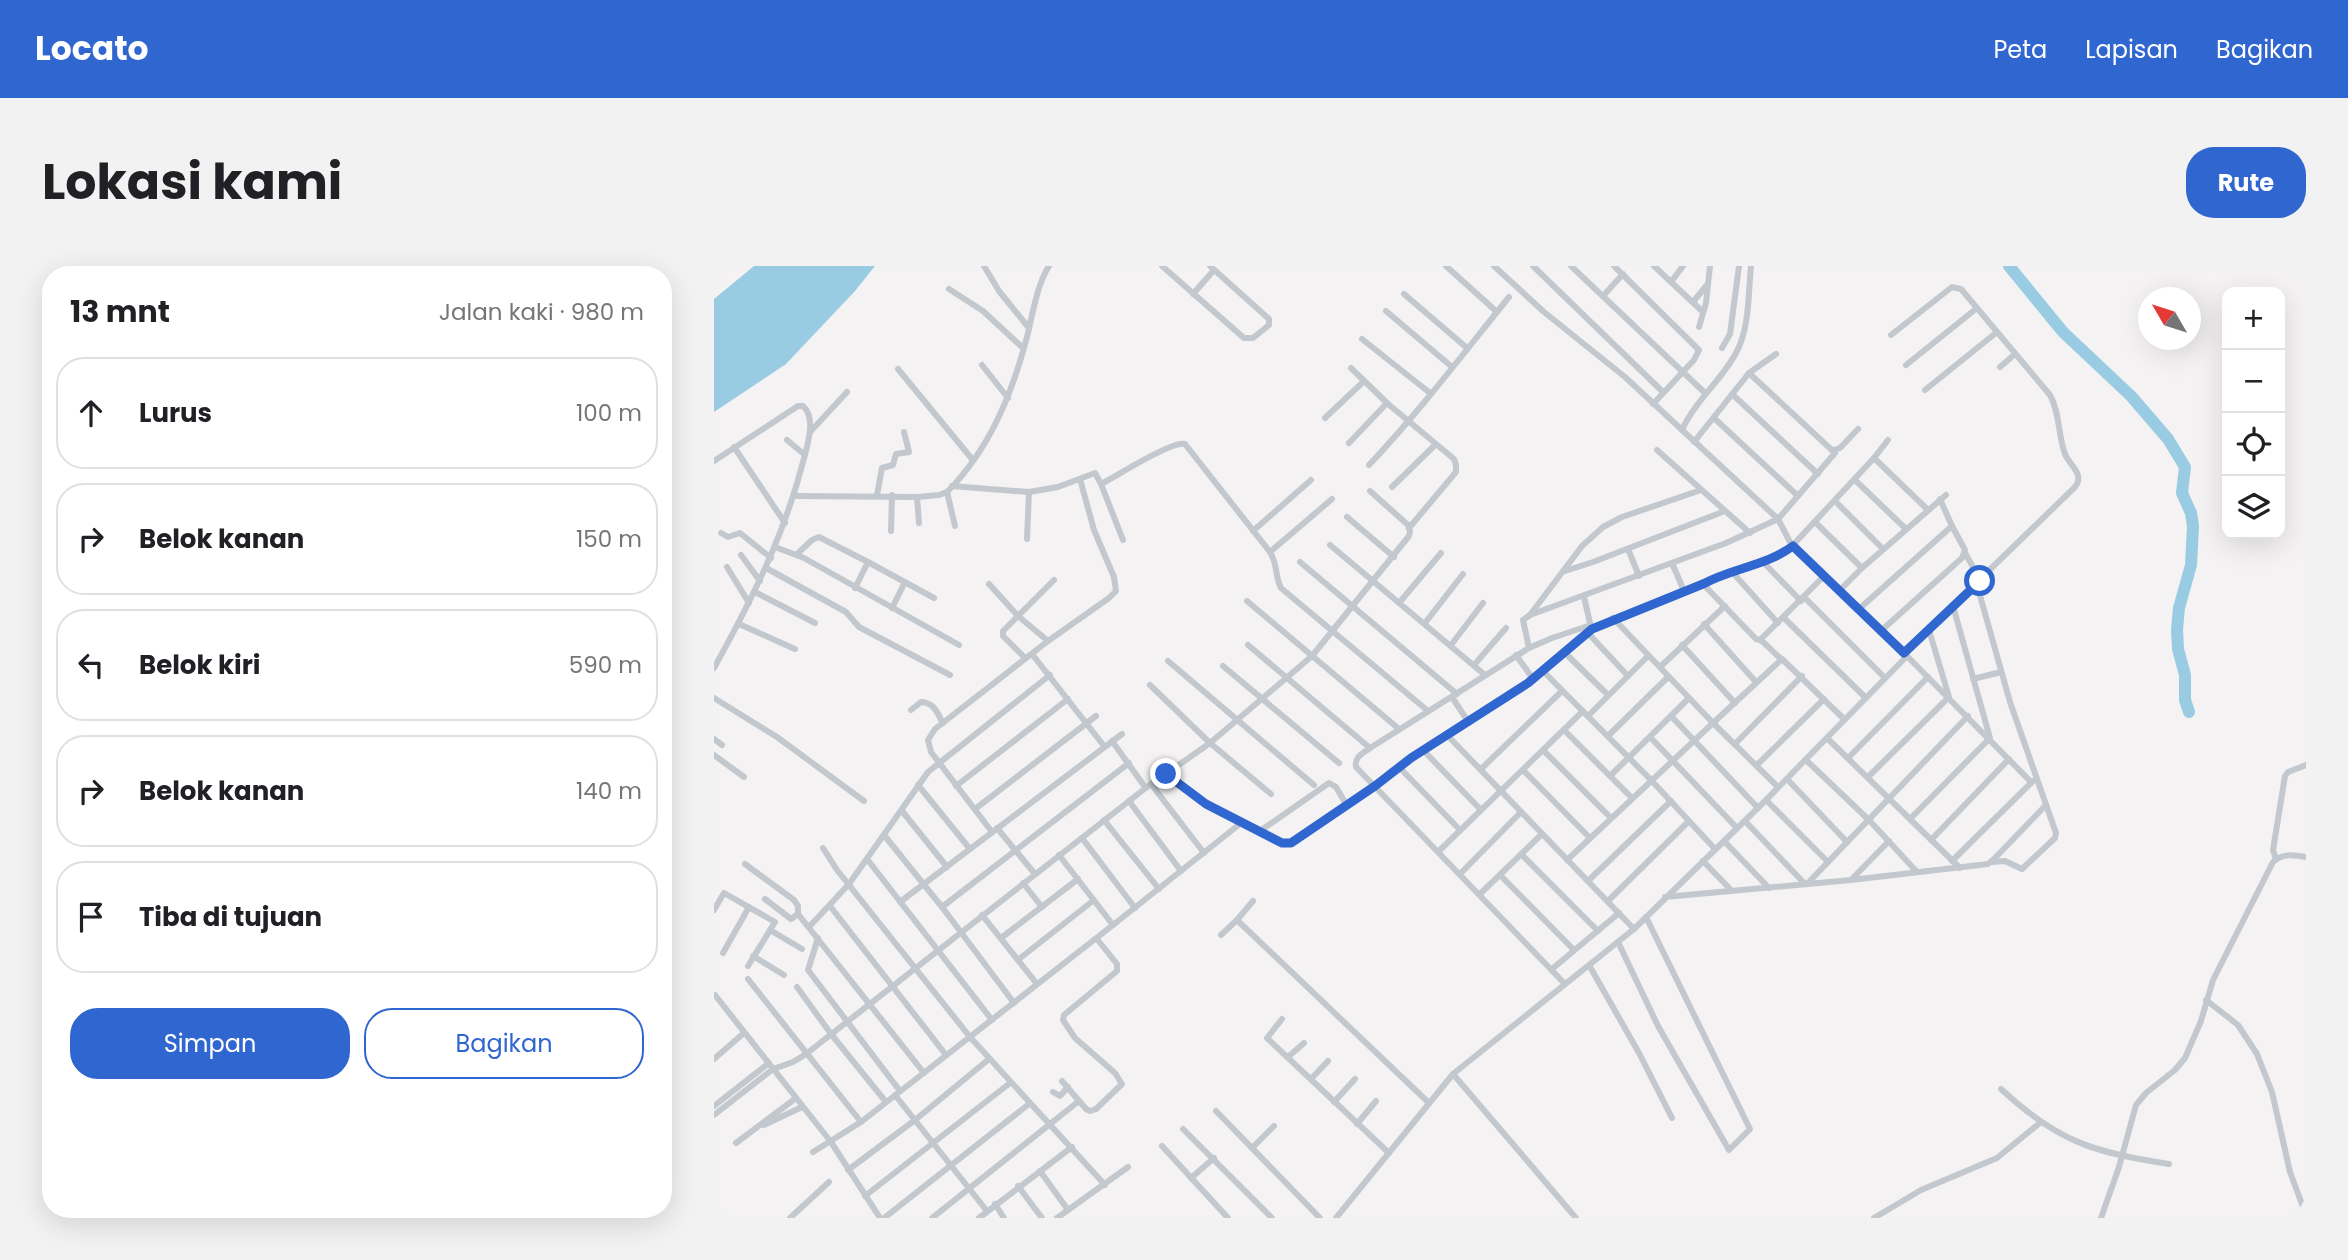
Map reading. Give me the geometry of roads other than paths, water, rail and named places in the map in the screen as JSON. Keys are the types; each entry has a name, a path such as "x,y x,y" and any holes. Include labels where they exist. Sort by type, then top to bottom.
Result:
{"street":[{"path":"984,266 999,291 1029,328"},
{"path":"795,496 917,497 939,495 949,489 991,433 1008,398 1049,266"},
{"path":"1162,266 1193,294 1244,338 1252,338 1269,325 1266,315 1212,268 1193,294"},
{"path":"1446,266 1497,312"},
{"path":"1494,266 1545,312 1625,377 1778,519 1793,546 1882,630 2009,759 2034,780"},
{"path":"1533,266 1663,392"},
{"path":"1571,266 1705,393"},
{"path":"1614,266 1698,349 1699,354 1653,404"},
{"path":"1654,266 1703,312"},
{"path":"1671,282 1683,266"},
{"path":"1699,327 1710,266"},
{"path":"1722,348 1730,334 1739,266"},
{"path":"1682,430 1693,409 1732,359 1741,343 1751,266"},
{"path":"1603,296 1623,274"},
{"path":"1693,302 1708,284"},
{"path":"1336,1218 1453,1074 1634,929 1806,760 1929,630 2079,481 2079,475 2064,453 2052,398 1961,289 1952,287 1891,335"},
{"path":"949,289 983,311 1023,348"},
{"path":"1404,294 1467,348"},
{"path":"1369,465 1410,421 1509,297"},
{"path":"1906,365 1977,308"},
{"path":"1385,311 1452,367"},
{"path":"1925,390 1997,332"},
{"path":"1362,339 1430,393"},
{"path":"1694,442 1749,373 1776,354"},
{"path":"2000,367 2015,354"},
{"path":"982,365 1008,398"},
{"path":"714,1106 771,1066 793,1062 806,1054 1148,786 1207,745 1312,656 1394,557 1409,536 1409,528 1456,472 1457,465 1454,459 1363,382 1351,368"},
{"path":"898,369 972,459"},
{"path":"1529,648 1522,623 1524,618 1750,533 1778,519 1835,456 1834,450 1749,373"},
{"path":"1325,418 1363,382"},
{"path":"810,432 847,393"},
{"path":"1732,394 1818,474"},
{"path":"1349,443 1387,403"},
{"path":"714,461 801,406 806,407 810,432 795,496 755,592 714,668"},
{"path":"1714,418 1798,496"},
{"path":"1834,450 1840,448 1858,429"},
{"path":"877,495 882,468 893,465 897,453 909,451 904,432"},
{"path":"788,440 805,455"},
{"path":"1564,983 1375,786 1356,765 1358,757 1529,648 1552,638 1590,629 1716,577 1763,562 1793,546 1855,480 1888,440"},
{"path":"1101,484 1159,452 1183,443 1270,552 1281,588 1428,711"},
{"path":"1392,487 1435,444"},
{"path":"734,447 785,523"},
{"path":"1657,450 1750,533"},
{"path":"1874,458 1928,509"},
{"path":"949,489 1029,492 1046,490 1092,473 1097,475 1123,540"},
{"path":"1035,874 956,786 931,752 928,742 935,729 1116,591 1114,577 1094,530 1080,479"},
{"path":"1253,531 1311,480"},
{"path":"1855,480 1906,529"},
{"path":"949,489 955,526"},
{"path":"1530,615 1590,538 1611,522 1701,490"},
{"path":"1370,491 1409,528"},
{"path":"1027,539 1029,492"},
{"path":"891,531 892,495"},
{"path":"917,497 919,523"},
{"path":"1665,898 1851,880 2006,861 2022,869 2055,838 2056,833 2034,780 2001,672 1979,583 1952,526 1943,497 1839,591"},
{"path":"1270,552 1332,499"},
{"path":"1835,501 1884,549"},
{"path":"1563,571 1725,511"},
{"path":"1347,517 1394,557"},
{"path":"1815,522 1862,568"},
{"path":"1859,609 1952,526"},
{"path":"721,533 728,537 740,533 771,558"},
{"path":"797,554 819,537 934,598"},
{"path":"1330,545 1485,675"},
{"path":"775,548 797,554 958,645"},
{"path":"1628,549 1639,576"},
{"path":"1399,603 1441,553"},
{"path":"1882,630 1965,553"},
{"path":"741,555 760,581"},
{"path":"855,588 868,562"},
{"path":"1300,562 1454,695 1468,723"},
{"path":"1763,562 1885,678"},
{"path":"1672,563 1684,591"},
{"path":"727,567 749,603"},
{"path":"766,568 846,612 859,627 950,675"},
{"path":"1733,573 1781,621 1866,698"},
{"path":"1425,623 1463,574"},
{"path":"1761,640 1824,576"},
{"path":"1025,658 1003,634 1054,580"},
{"path":"892,608 905,582"},
{"path":"989,584 1018,616 1048,641"},
{"path":"1703,584 1756,639 1761,640 1785,660 1844,719"},
{"path":"755,592 815,623"},
{"path":"1584,597 1590,629 1628,676"},
{"path":"1247,601 1399,729"},
{"path":"1451,645 1483,603"},
{"path":"1660,667 1725,606"},
{"path":"1953,606 1990,738"},
{"path":"1613,618 1778,787"},
{"path":"739,624 795,649"},
{"path":"1704,624 1756,682"},
{"path":"1474,665 1506,628"},
{"path":"1166,774 1206,804 1282,843 1291,843 1399,767 1533,679 1590,629"},
{"path":"1929,630 1949,697"},
{"path":"1248,645 1370,748"},
{"path":"1682,645 1735,703"},
{"path":"1564,652 1608,695"},
{"path":"1032,654 1104,746"},
{"path":"1516,656 1533,679"},
{"path":"1438,852 1564,730 1608,695 1648,656"},
{"path":"1567,860 1781,659"},
{"path":"1168,661 1314,785"},
{"path":"1223,666 1339,764"},
{"path":"1543,671 1715,849"},
{"path":"1973,680 2001,672"},
{"path":"810,927 849,884 918,785 938,762 1049,676"},
{"path":"1735,744 1802,676"},
{"path":"1608,736 1668,677"},
{"path":"1848,758 1928,677"},
{"path":"1150,685 1207,745 1271,794"},
{"path":"1481,769 1562,691"},
{"path":"1868,777 1949,697"},
{"path":"714,698 777,737 864,801"},
{"path":"1610,776 1689,698"},
{"path":"956,786 1068,699"},
{"path":"1757,765 1824,699"},
{"path":"911,710 921,702 929,704 938,712 943,723"},
{"path":"975,809 1096,716"},
{"path":"1671,716 1758,808"},
{"path":"1806,884 1968,716"},
{"path":"1564,730 1632,798"},
{"path":"901,902 1122,734"},
{"path":"1448,736 1634,929"},
{"path":"1650,737 1737,828"},
{"path":"1827,738 1960,868"},
{"path":"1910,819 1990,738"},
{"path":"714,739 722,745"},
{"path":"1112,741 1204,853"},
{"path":"1543,750 1611,818"},
{"path":"1424,751 1481,810"},
{"path":"714,755 744,777"},
{"path":"1931,840 2009,759"},
{"path":"1806,760 1869,820 1917,872"},
{"path":"942,907 1129,763"},
{"path":"2276,859 2273,850 2285,776 2288,772 2306,765"},
{"path":"1399,767 1460,830"},
{"path":"1523,770 1590,838"},
{"path":"1787,779 1847,842"},
{"path":"1952,861 2034,780"},
{"path":"1260,831 1329,783 1336,787 1346,804"},
{"path":"918,785 970,849"},
{"path":"1766,800 1828,862"},
{"path":"1129,801 1181,871"},
{"path":"1588,881 1671,801"},
{"path":"1990,863 2046,805"},
{"path":"902,811 947,867"},
{"path":"1460,873 1521,812"},
{"path":"1104,820 1159,889"},
{"path":"1608,901 1689,821"},
{"path":"1745,821 1806,884"},
{"path":"813,1152 861,1122 1097,939 1241,823"},
{"path":"1480,894 1542,834"},
{"path":"884,835 1014,1003"},
{"path":"1082,838 1136,908"},
{"path":"1724,841 1769,888"},
{"path":"1851,880 1889,841"},
{"path":"823,848 970,1037 1105,1185"},
{"path":"1521,854 1598,932"},
{"path":"1059,855 1112,925"},
{"path":"2101,1218 2136,1105 2185,1058 2192,1045 2213,980 2276,859 2306,856"},
{"path":"867,859 992,1020"},
{"path":"1703,861 1731,890"},
{"path":"745,864 794,900 799,908 798,914 791,919 765,899"},
{"path":"1500,875 1574,950"},
{"path":"1002,938 1078,879"},
{"path":"1023,883 1042,907"},
{"path":"714,910 716,901 723,893 775,922 748,966"},
{"path":"1019,959 1094,900"},
{"path":"1222,935 1253,901"},
{"path":"830,906 946,1055"},
{"path":"723,953 749,907"},
{"path":"1552,969 1619,913"},
{"path":"798,914 924,1073"},
{"path":"982,915 1037,984"},
{"path":"1618,943 1658,1026 1729,1150 1750,1129 1646,917"},
{"path":"1237,920 1429,1103"},
{"path":"770,930 802,949"},
{"path":"818,938 808,970 915,1120 987,1211"},
{"path":"1062,1081 1088,1111 1094,1111 1122,1084 1115,1073 1075,1038 1063,1020 1064,1014 1117,971 1117,964 1097,939"},
{"path":"754,956 784,975"},
{"path":"1589,965 1672,1118"},
{"path":"748,979 861,1122"},
{"path":"797,987 886,1102"},
{"path":"715,995 831,1142 882,1218 1029,1104"},
{"path":"2206,1000 2238,1025 2257,1054 2272,1092 2290,1172 2306,1215"},
{"path":"1282,1019 1267,1038 1390,1153"},
{"path":"714,1059 744,1033"},
{"path":"1288,1058 1304,1043"},
{"path":"848,1170 915,1120 989,1059"},
{"path":"1311,1079 1328,1061"},
{"path":"714,1115 771,1066"},
{"path":"1453,1074 1576,1218"},
{"path":"1334,1102 1355,1079"},
{"path":"865,1196 1010,1083"},
{"path":"1053,1092 1060,1096 1068,1087"},
{"path":"2000,1089 2025,1111 2078,1144 2122,1157 2169,1164"},
{"path":"736,1143 796,1098"},
{"path":"932,1218 1079,1101"},
{"path":"1357,1124 1376,1101"},
{"path":"759,1127 802,1107"},
{"path":"1216,1111 1321,1218"},
{"path":"1874,1218 1921,1190 1997,1158 2041,1122"},
{"path":"1252,1148 1274,1126"},
{"path":"1183,1129 1272,1218"},
{"path":"1162,1146 1228,1218"},
{"path":"979,1218 1072,1147"},
{"path":"1191,1178 1214,1158"},
{"path":"1056,1218 1128,1167"},
{"path":"1040,1171 1068,1210"},
{"path":"790,1218 829,1182"},
{"path":"1018,1186 1042,1218"},
{"path":"995,1205 1004,1218"}],"water":[{"path":"754,266 875,266 786,364 714,412 714,299"}],"waterway":[{"path":"2009,266 2063,332 2131,396 2168,439 2185,467 2182,493 2191,513 2193,526 2191,565 2179,608 2177,629 2178,649 2185,675 2185,700 2189,712"}]}
